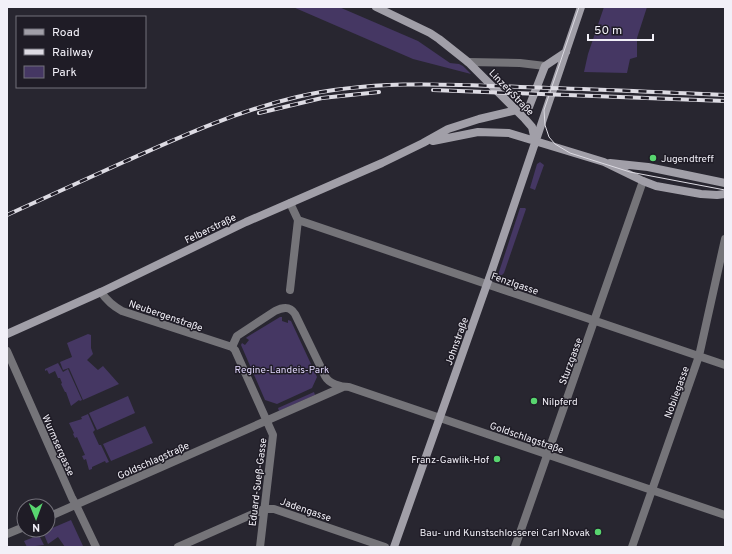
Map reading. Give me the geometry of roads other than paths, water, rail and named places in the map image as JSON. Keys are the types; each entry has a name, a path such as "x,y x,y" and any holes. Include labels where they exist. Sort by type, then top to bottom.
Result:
{"main road":[{"name":"Linzer Straße","path":"376,7 430,33 468,62 517,110 532,128 535,140"},
{"name":"Johnstraße","path":"394,547 487,284 581,7"},
{"path":"517,110 529,107 545,66 566,52"},
{"name":"Felberstraße","path":"7,334 101,292 240,225 382,162 454,127 479,119 517,110"},
{"name":"Felberstraße","path":"423,143 478,132 509,133 535,140"},
{"path":"535,140 604,162 643,181 657,186 701,194 725,194"},
{"path":"604,162 648,166 725,183"}],"street":[{"name":"Linzer Straße","path":"468,62 520,63 545,66"},
{"name":"Sturzgasse","path":"516,547 547,454 643,181"},
{"path":"290,203 298,220 290,290"},
{"name":"Fenzlgasse","path":"298,220 725,365"},
{"name":"Nobilegasse","path":"632,547 699,356 725,239"},
{"name":"Neubergenstraße","path":"101,292 113,306 122,311 232,347"},
{"name":"Goldschlagstraße","path":"232,347 237,336 275,311 281,308 288,308 295,314 325,376 330,381 343,387"},
{"name":"Eduard-Sueß-Gasse","path":"232,347 235,350 273,435 260,547"},
{"name":"Wurmsergasse","path":"7,351 72,498 96,547"},
{"name":"Goldschlagstraße","path":"56,514 343,387 349,387 725,515"},
{"path":"178,547 264,509"},
{"name":"Jadengasse","path":"264,509 274,509 385,547"}],"tram line":[{"path":"579,7 544,110 545,125 549,137 555,144 570,153 630,172 725,190"}],"railway":[{"path":"7,215 189,133 253,109 297,97 325,92 352,88 408,84 436,84 725,95"},
{"path":"433,90 725,101"},
{"path":"259,113 322,98 379,92"}],"place":[{"name":"Jugendtreff","path":"653,158"},
{"name":"Nilpferd","path":"534,401"},
{"name":"Franz-Gawlik-Hof","path":"497,459"},
{"name":"Bau- und Kunstschlosserei Carl Novak","path":"598,532"}],"park label":[{"name":"Regine-Landeis-Park","path":"282,369"}]}
